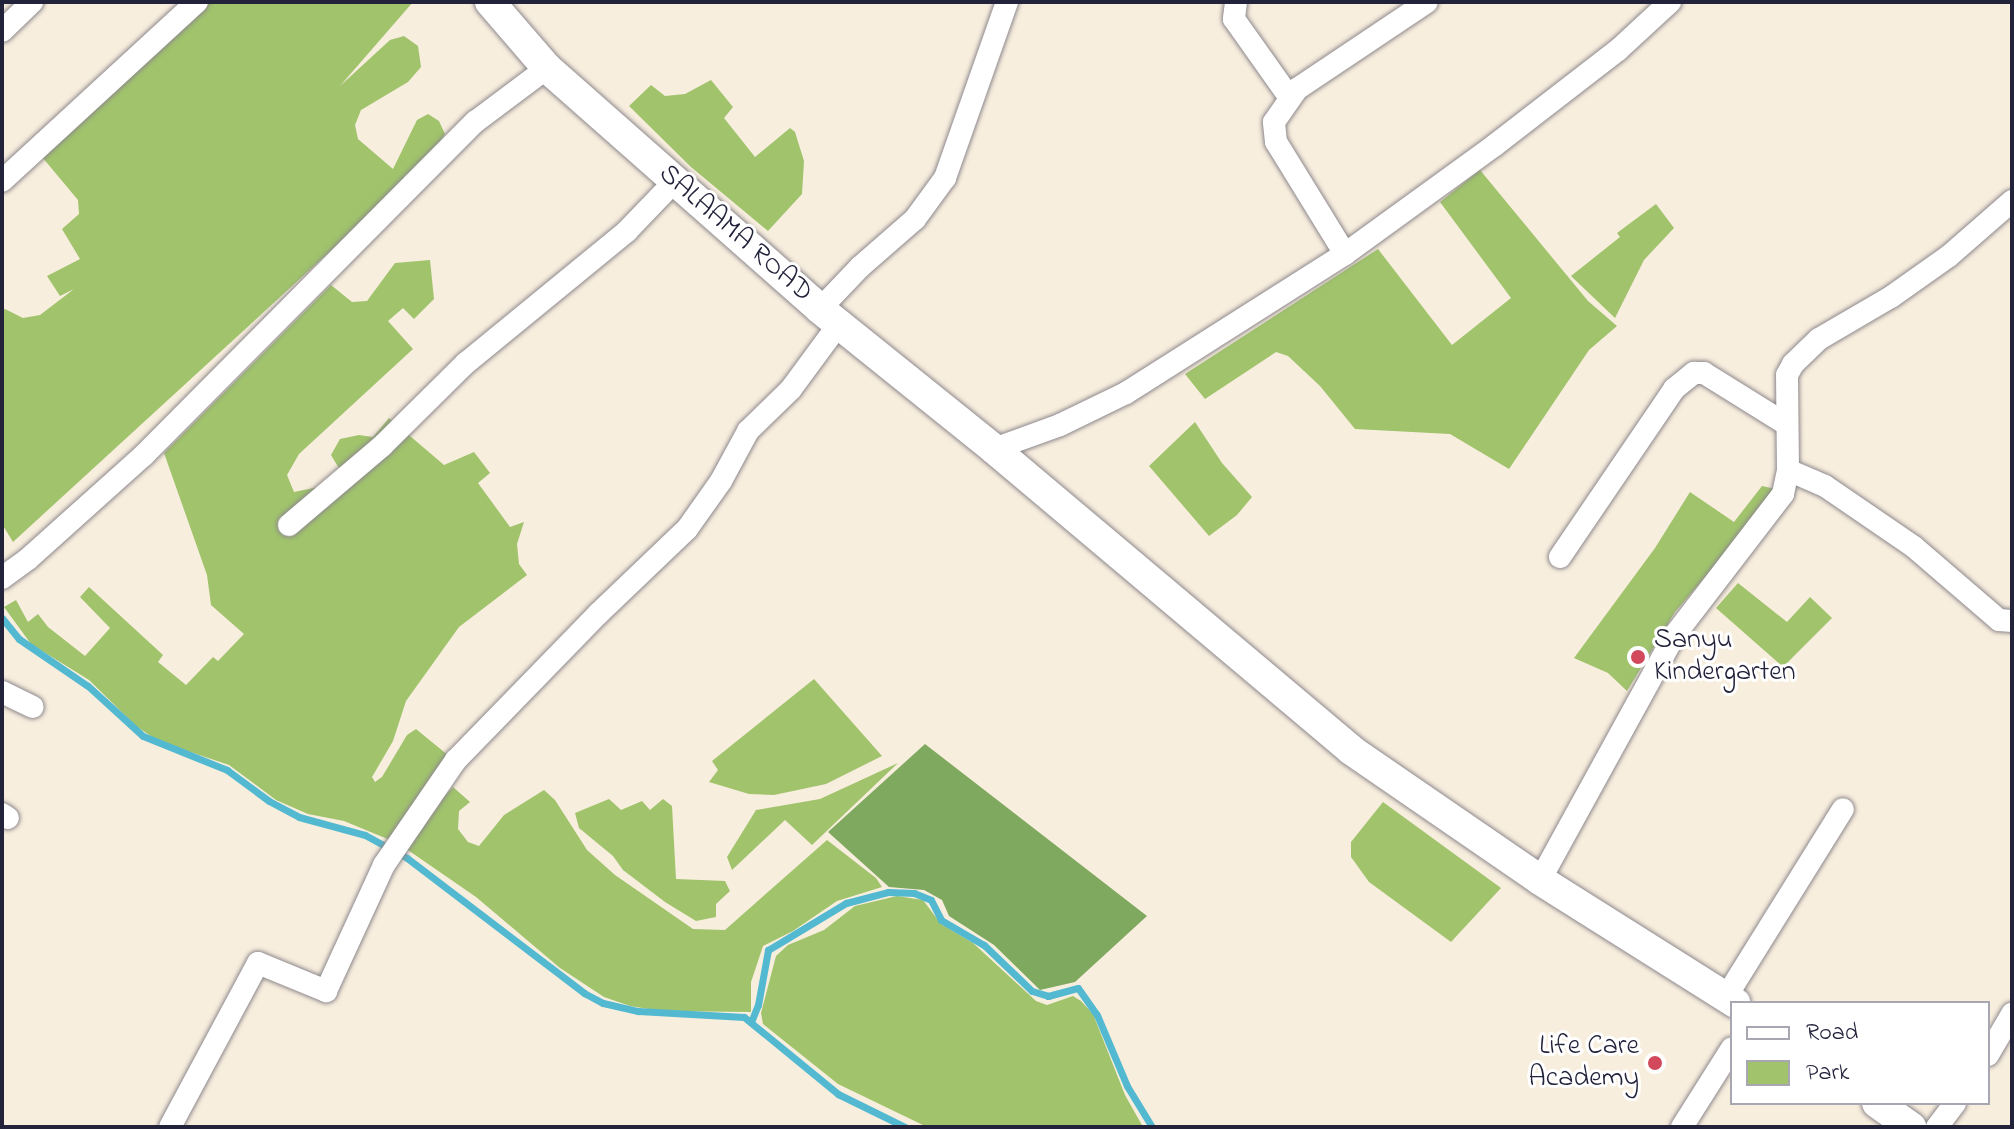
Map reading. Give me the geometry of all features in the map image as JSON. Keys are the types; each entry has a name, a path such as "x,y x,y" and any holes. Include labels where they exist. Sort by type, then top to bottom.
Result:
{"main road":[{"name":"SALAAMA ROAD","path":"490,2 547,68 830,317 994,449 1351,750 1540,880 1730,1000"},
{"path":"1880,1105 1911,1127"}],"street":[{"path":"2,31 32,2"},
{"path":"2,181 197,2"},
{"path":"170,1127 258,963 326,991 384,865 475,738 687,529 715,491 748,431 791,389 860,267 915,219 945,178 1007,2"},
{"path":"1236,2 1234,19 1290,98"},
{"path":"1345,254 1276,142 1274,122 1297,89 1427,2"},
{"path":"994,449 1060,425 1126,393 1345,254 1414,207 1618,50 1670,2"},
{"path":"2,578 28,559 144,455 475,122 547,68"},
{"path":"289,525 382,446 466,363 615,241 675,181"},
{"path":"1540,880 1674,636 1778,502 1788,470 1787,375 1802,353 1949,256 2012,201"},
{"path":"1560,557 1674,389 1694,373 1704,373 1786,424"},
{"path":"1788,470 1838,495 1914,547 1999,620 2012,621"},
{"path":"2,692 33,707"},
{"path":"1730,1000 1843,809"},
{"path":"1990,1052 2012,1014"},
{"path":"1682,1127 1730,1051"},
{"path":"1937,1127 1954,1105"}],"green space":[{"path":"207,2 413,2 340,86 390,40 404,36 418,46 421,67 408,82 361,110 355,125 358,139 393,169 417,120 428,114 439,121 445,134 435,150 387,199 13,542 2,524 2,311 5,309 23,318 40,315 74,289 60,296 47,276 80,259 62,229 79,214 78,200 42,157"},
{"path":"711,80 733,107 724,118 755,157 790,128 795,132 804,161 802,194 768,231 691,167 629,106 651,85 665,96 685,94"},
{"path":"1480,170 1588,301 1617,326 1589,350 1509,469 1450,434 1355,429 1320,386 1288,356 1276,352 1205,399 1185,374 1378,249 1452,345 1511,298 1440,202"},
{"path":"1656,204 1674,228 1644,260 1615,318 1571,276 1620,237 1617,233"},
{"path":"430,260 434,299 414,319 403,308 388,321 413,349 299,454 287,475 294,492 318,487 340,470 331,455 340,439 359,435 373,437 389,418 444,465 474,452 490,473 478,483 510,527 524,522 517,544 519,564 527,575 459,627 406,701 393,741 372,777 375,782 382,777 407,735 416,729 449,756 390,840 344,821 308,814 276,800 229,765 158,741 136,726 89,680 31,644 4,607 16,600 28,622 38,614 48,627 85,656 110,628 80,597 89,587 163,655 158,662 186,685 213,657 218,661 244,634 211,605 207,575 164,453 331,285 352,302 367,301 395,263"},
{"path":"1195,422 1222,463 1252,497 1237,515 1209,536 1149,466"},
{"path":"1762,486 1780,490 1675,612 1627,691 1608,673 1574,658 1655,548 1690,492 1734,522"},
{"path":"1738,583 1787,622 1810,597 1832,618 1783,667 1716,608"},
{"path":"814,679 882,756 826,784 774,795 749,794 709,782 718,770 712,761"},
{"path":"925,744 1147,916 1075,982 1040,990 994,945 949,916 942,900 924,890 889,887 828,832"},
{"path":"898,763 812,845 785,820 732,870 727,857 756,810 820,799"},
{"path":"453,787 470,802 459,811 458,829 468,842 479,846 504,815 544,790 555,800 587,850 615,875 693,929 725,930 827,840 876,878 882,887 837,901 793,931 763,946 751,982 751,1012 661,1011 630,1006 604,997 560,968 476,897 405,848 424,819"},
{"path":"609,799 621,810 642,801 650,810 663,799 672,806 676,879 725,881 730,891 716,904 716,917 696,921 665,902 623,870 613,856 579,828 575,813"},
{"path":"1383,802 1501,888 1451,942 1369,882 1351,857 1351,842"},
{"path":"897,896 923,900 941,924 973,943 1036,1001 1047,1005 1073,996 1081,1001 1093,1014 1125,1095 1143,1127 927,1127 838,1084 763,1024 761,1013 776,956 788,945 824,930 855,906"}],"waterway":[{"path":"2,618 19,639 88,686 143,736 227,770 269,801 299,817 365,835 407,858 584,993 603,1003 638,1011 744,1017 838,1094 905,1127"},
{"path":"751,1022 758,1005 768,950 846,903 888,892 914,893 931,900 941,920 984,945 1032,991 1048,996 1078,988 1097,1015 1127,1086 1152,1127"}],"place":[{"name":"Sanyu Kindergarten","path":"1638,657"},
{"name":"Life Care Academy","path":"1655,1063"}]}
